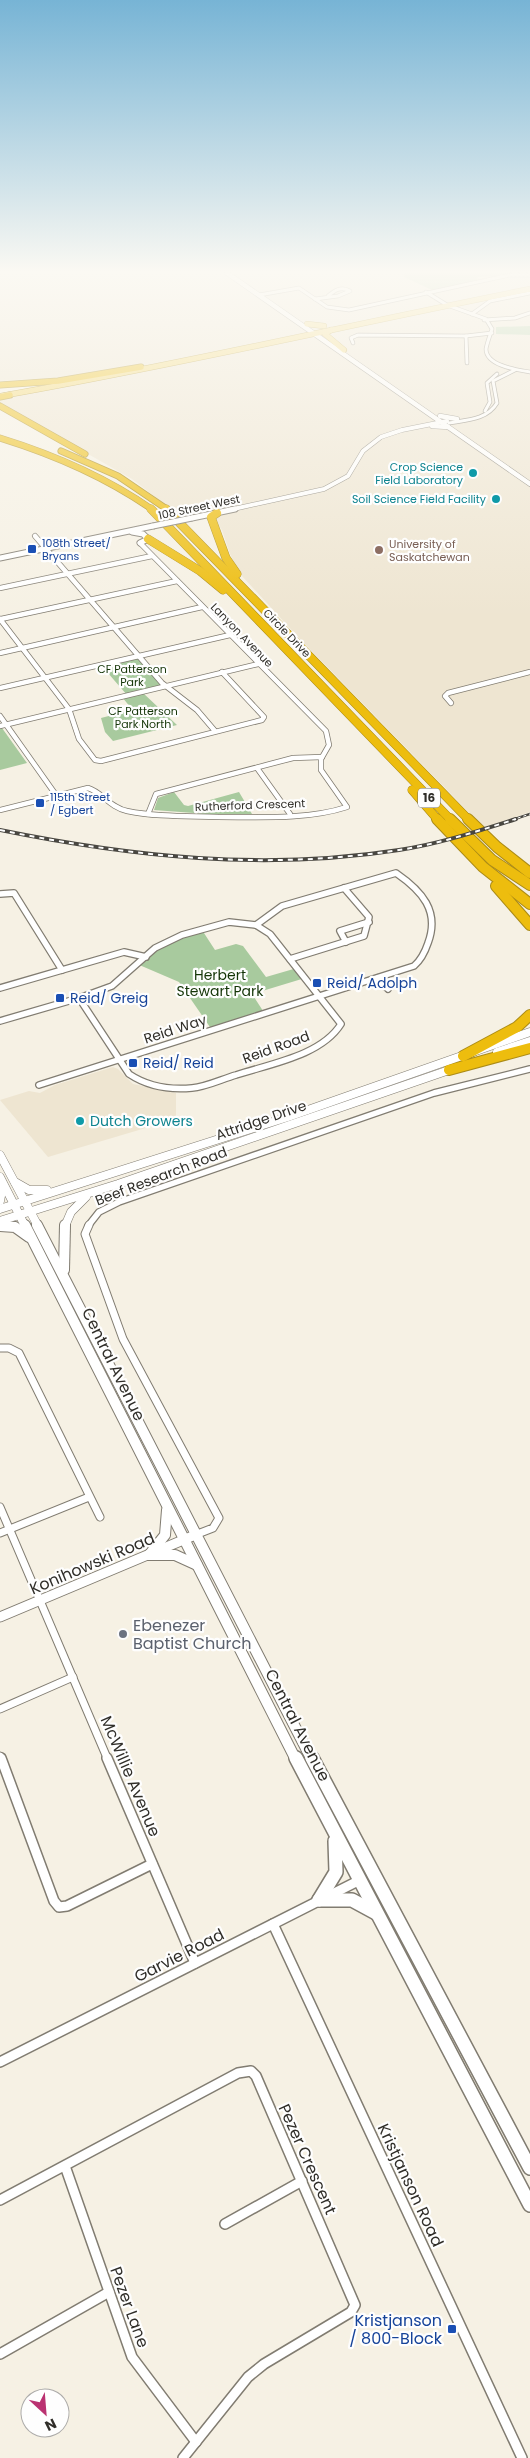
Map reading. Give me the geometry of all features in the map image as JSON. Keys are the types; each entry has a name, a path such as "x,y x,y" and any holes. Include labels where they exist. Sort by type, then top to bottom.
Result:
{"highway":[{"path":"0,397 10,395"},
{"path":"0,406 106,465 135,485"},
{"name":"Circle Drive","path":"0,432 93,462 135,485 168,511 486,836 509,858 530,872"},
{"name":"Circle Drive","path":"0,438 60,458 91,472 138,499 156,512 475,844 509,872 530,885"},
{"path":"0,444 44,454 91,472"},
{"path":"217,513 211,517 226,558 278,624"},
{"path":"202,516 216,527"},
{"path":"141,544 148,539 200,571 260,622"},
{"path":"336,701 530,925"},
{"path":"449,832 504,885 530,904"},
{"path":"486,836 513,855 530,862"},
{"path":"463,1056 516,1027 530,1015"},
{"path":"449,1070 530,1048"}],"main road":[{"path":"0,392 24,388"},
{"path":"10,395 53,388"},
{"path":"395,388 530,479"},
{"path":"397,388 530,484"},
{"path":"430,425 435,421 455,424 458,420"},
{"path":"430,425 458,420"},
{"name":"Attridge Drive","path":"0,1221 19,1215 27,1206 60,1189 127,1170 288,1117 530,1032"},
{"name":"Attridge Drive","path":"0,1209 14,1205 27,1206 118,1184 449,1070 530,1040"},
{"name":"Central Avenue","path":"0,1155 64,1275 127,1404 372,1874 530,2168"},
{"path":"27,1206 109,1179 127,1170"},
{"path":"0,1201 2,1181"},
{"name":"Central Avenue","path":"2,1181 166,1507 359,1881 530,2206"},
{"path":"14,1181 29,1190 60,1189"},
{"path":"64,1275 62,1250 70,1211 87,1197 118,1184"},
{"path":"0,1226 19,1229 32,1238"},
{"path":"149,1555 163,1541 166,1533 166,1507"},
{"path":"149,1555 174,1555 196,1565"},
{"path":"319,1900 337,1873 338,1858 333,1830"},
{"path":"319,1900 352,1900 360,1902 377,1914"}],"street":[{"path":"458,420 478,414 489,408 492,402 488,388"},
{"path":"446,422 479,417 494,410 497,403 493,388"},
{"name":"108 Street West","path":"0,558 307,494 335,485 350,474 365,448 380,438 430,425"},
{"path":"148,539 142,530 151,527"},
{"path":"127,532 148,539"},
{"path":"36,536 138,656 166,686 197,710 216,731"},
{"name":"Lanyon Avenue","path":"141,544 323,728 329,741 327,750 322,757"},
{"path":"0,588 152,556"},
{"path":"177,581 0,619 69,709 79,739 95,760 101,761 262,720 264,717 222,672"},
{"path":"0,653 202,607"},
{"path":"0,688 230,635"},
{"path":"0,726 258,664"},
{"path":"451,703 445,696 448,693 530,672"},
{"path":"0,716 56,796 0,810"},
{"path":"148,814 156,794 297,757 322,757"},
{"name":"Rutherford Crescent","path":"56,796 83,788 95,791 104,800 120,809 148,814 228,817 343,809 347,807 323,773 322,757"},
{"path":"257,768 290,814"},
{"name":"Reid Way","path":"39,1085 378,978 414,966 422,961 426,954 434,918 432,911 402,877 396,874 344,888"},
{"path":"0,1021 112,986 168,941 218,925 239,922 256,925 282,906 344,888 369,917 364,936 290,960"},
{"path":"0,894 14,893 62,970"},
{"path":"346,942 340,934 340,930 369,922"},
{"name":"Reid Road","path":"79,997 129,1074 138,1079 175,1089 194,1088 316,1047 336,1031 340,1024 270,934 256,925"},
{"path":"0,988 124,952 146,957"},
{"path":"378,978 388,989"},
{"name":"Beef Research Road","path":"195,1535 213,1528 219,1518 123,1339 85,1234 92,1216 103,1209 137,1196 434,1093 530,1069"},
{"path":"0,1348 9,1348 19,1353 100,1517"},
{"path":"0,1533 89,1497"},
{"name":"McWillie Avenue","path":"0,1507 195,1963"},
{"name":"Konihowski Road","path":"0,1617 195,1535"},
{"path":"0,1709 73,1677"},
{"path":"0,1756 54,1901 59,1907 68,1906 152,1864"},
{"name":"Garvie Road","path":"0,2062 372,1874"},
{"name":"Kristjanson Road","path":"273,1924 522,2458"},
{"name":"Pezer Crescent","path":"0,2200 245,2070 251,2071 256,2076 355,2305 351,2312 264,2364 248,2378 183,2458"},
{"name":"Pezer Lane","path":"65,2166 132,2357 196,2442"},
{"path":"225,2224 302,2181"},
{"path":"0,2354 108,2292"}],"shaded area":[{"name":"University of Saskatchewan","path":"41,388 530,388 530,812 484,828 299,638 241,575 230,554 222,530 214,519 221,514 179,519 132,479 0,404 0,398 44,391"},
{"name":"Dutch Growers","path":"113,1067 118,1069 133,1084 176,1093 176,1119 48,1157 0,1100 29,1091 40,1093 55,1085"}],"green space":[{"path":"139,656 167,686 142,692 177,725 113,741 105,732 101,718 128,711 131,708 122,697 127,695 101,665"},
{"path":"2,728 27,763 0,770 0,729"},
{"path":"174,792 184,805 188,806 239,792 252,814 207,814 154,810 158,798"},
{"name":"Herbert Stewart Park","path":"202,930 215,950 236,944 243,946 266,977 297,968 305,978 252,994 265,1014 212,1030 179,982 137,964 155,948"}],"railway":[{"path":"512,820 530,814"},
{"path":"0,830 149,854 198,858 298,860 399,850 458,837 516,819"}],"place":[{"name":"Crop Science Field Laboratory","path":"473,473"},
{"name":"Soil Science Field Facility","path":"496,499"},
{"name":"108th Street/ Bryans","path":"32,549"},
{"name":"University of Saskatchewan","path":"379,550"},
{"name":"115th Street / Egbert","path":"40,803"},
{"name":"Reid/ Adolph","path":"317,983"},
{"name":"Reid/ Greig","path":"60,998"},
{"name":"Reid/ Reid","path":"133,1063"},
{"name":"Dutch Growers","path":"80,1121"},
{"name":"Ebenezer Baptist Church","path":"123,1634"},
{"name":"Kristjanson / 800-Block","path":"452,2329"}],"park label":[{"name":"CF Patterson Park","path":"132,675"},
{"name":"CF Patterson Park North","path":"143,717"}]}
